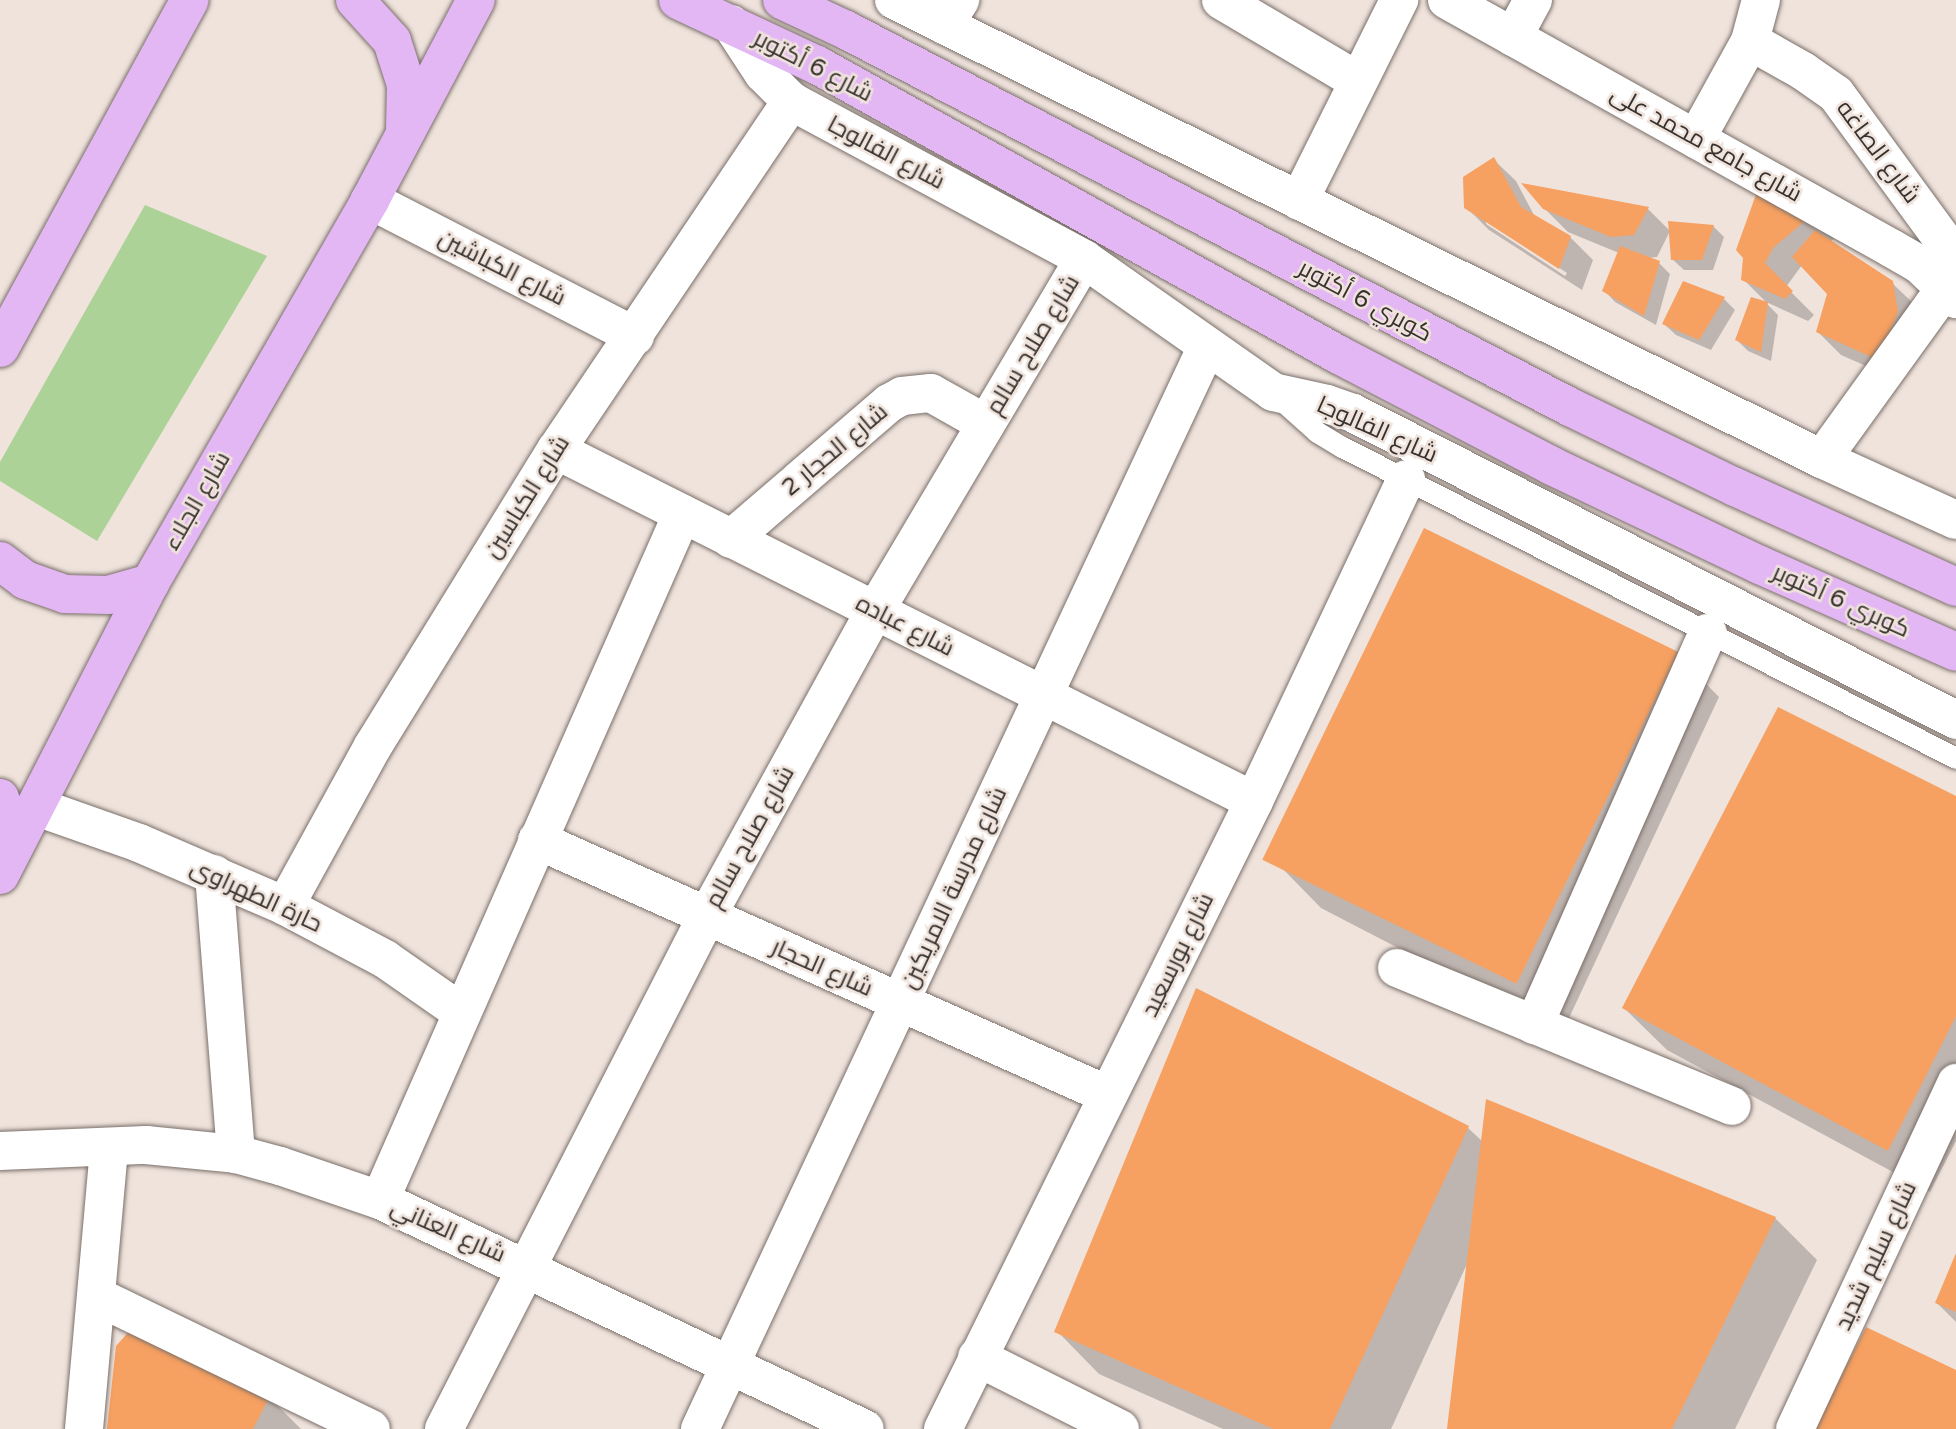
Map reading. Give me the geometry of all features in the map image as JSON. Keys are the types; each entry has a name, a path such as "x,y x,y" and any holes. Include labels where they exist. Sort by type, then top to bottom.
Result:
{"highway":[{"path":"0,348 190,0"},
{"path":"355,0 392,41 406,85 405,132"},
{"path":"405,132 475,0"},
{"name":"شارع 6 أكتوبر","path":"678,0 817,65 947,137"},
{"name":"كوبري 6 أكتوبر","path":"782,0 973,96 1570,407 1735,487 1956,587"},
{"name":"شارع الجلاء","path":"7,860 37,807 150,583 370,200 405,132"},
{"name":"كوبري 6 أكتوبر","path":"947,137 1339,355 1552,466 1760,565 1956,652"},
{"path":"0,561 25,579 65,594 108,595 150,583"},
{"path":"0,798 7,860"}],"street":[{"path":"894,0 952,13 1299,201 1822,459 1956,520"},
{"path":"1221,0 1358,81"},
{"path":"1299,201 1399,0"},
{"name":"شارع جامع محمد على","path":"1447,0 1920,265 1954,279"},
{"path":"1513,37 1533,0"},
{"path":"1696,139 1749,41 1761,0"},
{"name":"شارع الفالوجا","path":"732,24 763,73 791,102 1083,259 1273,392 1327,404 1353,413 1956,720"},
{"name":"شارع الصاغه","path":"1749,41 1804,71 1836,94 1954,279"},
{"name":"شارع الكباسين","path":"285,906 373,746 556,450 635,337 791,102"},
{"name":"شارع الكباشين","path":"370,200 635,337"},
{"name":"شارع صلاح سالم","path":"444,1429 706,916 875,611 1083,259"},
{"path":"1822,459 1954,279"},
{"name":"شارع مدرسة الامريكين","path":"700,1429 1207,346"},
{"name":"شارع الحجار 2","path":"731,539 889,403 902,396 931,393 986,424"},
{"name":"شارع عباده","path":"556,450 1254,801"},
{"name":"شارع بورسعيد","path":"943,1429 1254,801 1406,479"},
{"path":"380,1200 682,514"},
{"path":"1534,1025 1708,633"},
{"name":"حارة الطهراوى","path":"37,807 214,874 285,906 385,959 461,1012"},
{"name":"شارع الحجار","path":"537,840 1108,1095"},
{"path":"214,874 236,1154"},
{"path":"1397,968 1732,1106"},
{"name":"شارع سليم شديد","path":"1795,1429 1956,1083"},
{"name":"شارع العناني","path":"0,1151 146,1145 236,1154 280,1166 380,1200 526,1266 865,1429"},
{"path":"84,1429 98,1297 109,1147"},
{"path":"98,1297 371,1429"},
{"path":"977,1357 1121,1429"}],"lane":[{"path":"1273,392 1317,432 1956,758"}],"green space":[{"path":"145,205 267,256 97,541 0,481 0,462"}],"building":[{"path":"1494,157 1521,207 1571,236 1559,269 1464,208 1463,177"},
{"path":"1521,183 1649,207 1634,235 1611,237 1543,209"},
{"path":"1758,189 1812,215 1773,248 1765,263 1793,291 1785,299 1741,280 1743,258 1736,250"},
{"path":"1668,221 1714,225 1702,260 1671,260"},
{"path":"1815,230 1893,281 1898,312 1878,360 1816,332 1827,294 1792,257"},
{"path":"1620,246 1660,261 1644,316 1602,291"},
{"path":"1683,281 1725,297 1699,340 1662,324"},
{"path":"1751,297 1768,302 1761,352 1735,340"},
{"path":"1424,528 1678,652 1517,984 1262,860"},
{"path":"1778,707 1956,796 1956,1016 1888,1151 1622,1008"},
{"path":"1196,988 1469,1126 1330,1429 1273,1429 1054,1332"},
{"path":"1486,1099 1776,1217 1672,1429 1447,1429"},
{"path":"1956,1253 1956,1312 1935,1303"},
{"path":"133,1327 270,1396 253,1429 107,1429 116,1346"},
{"path":"1866,1327 1956,1370 1956,1429 1814,1429"}]}
